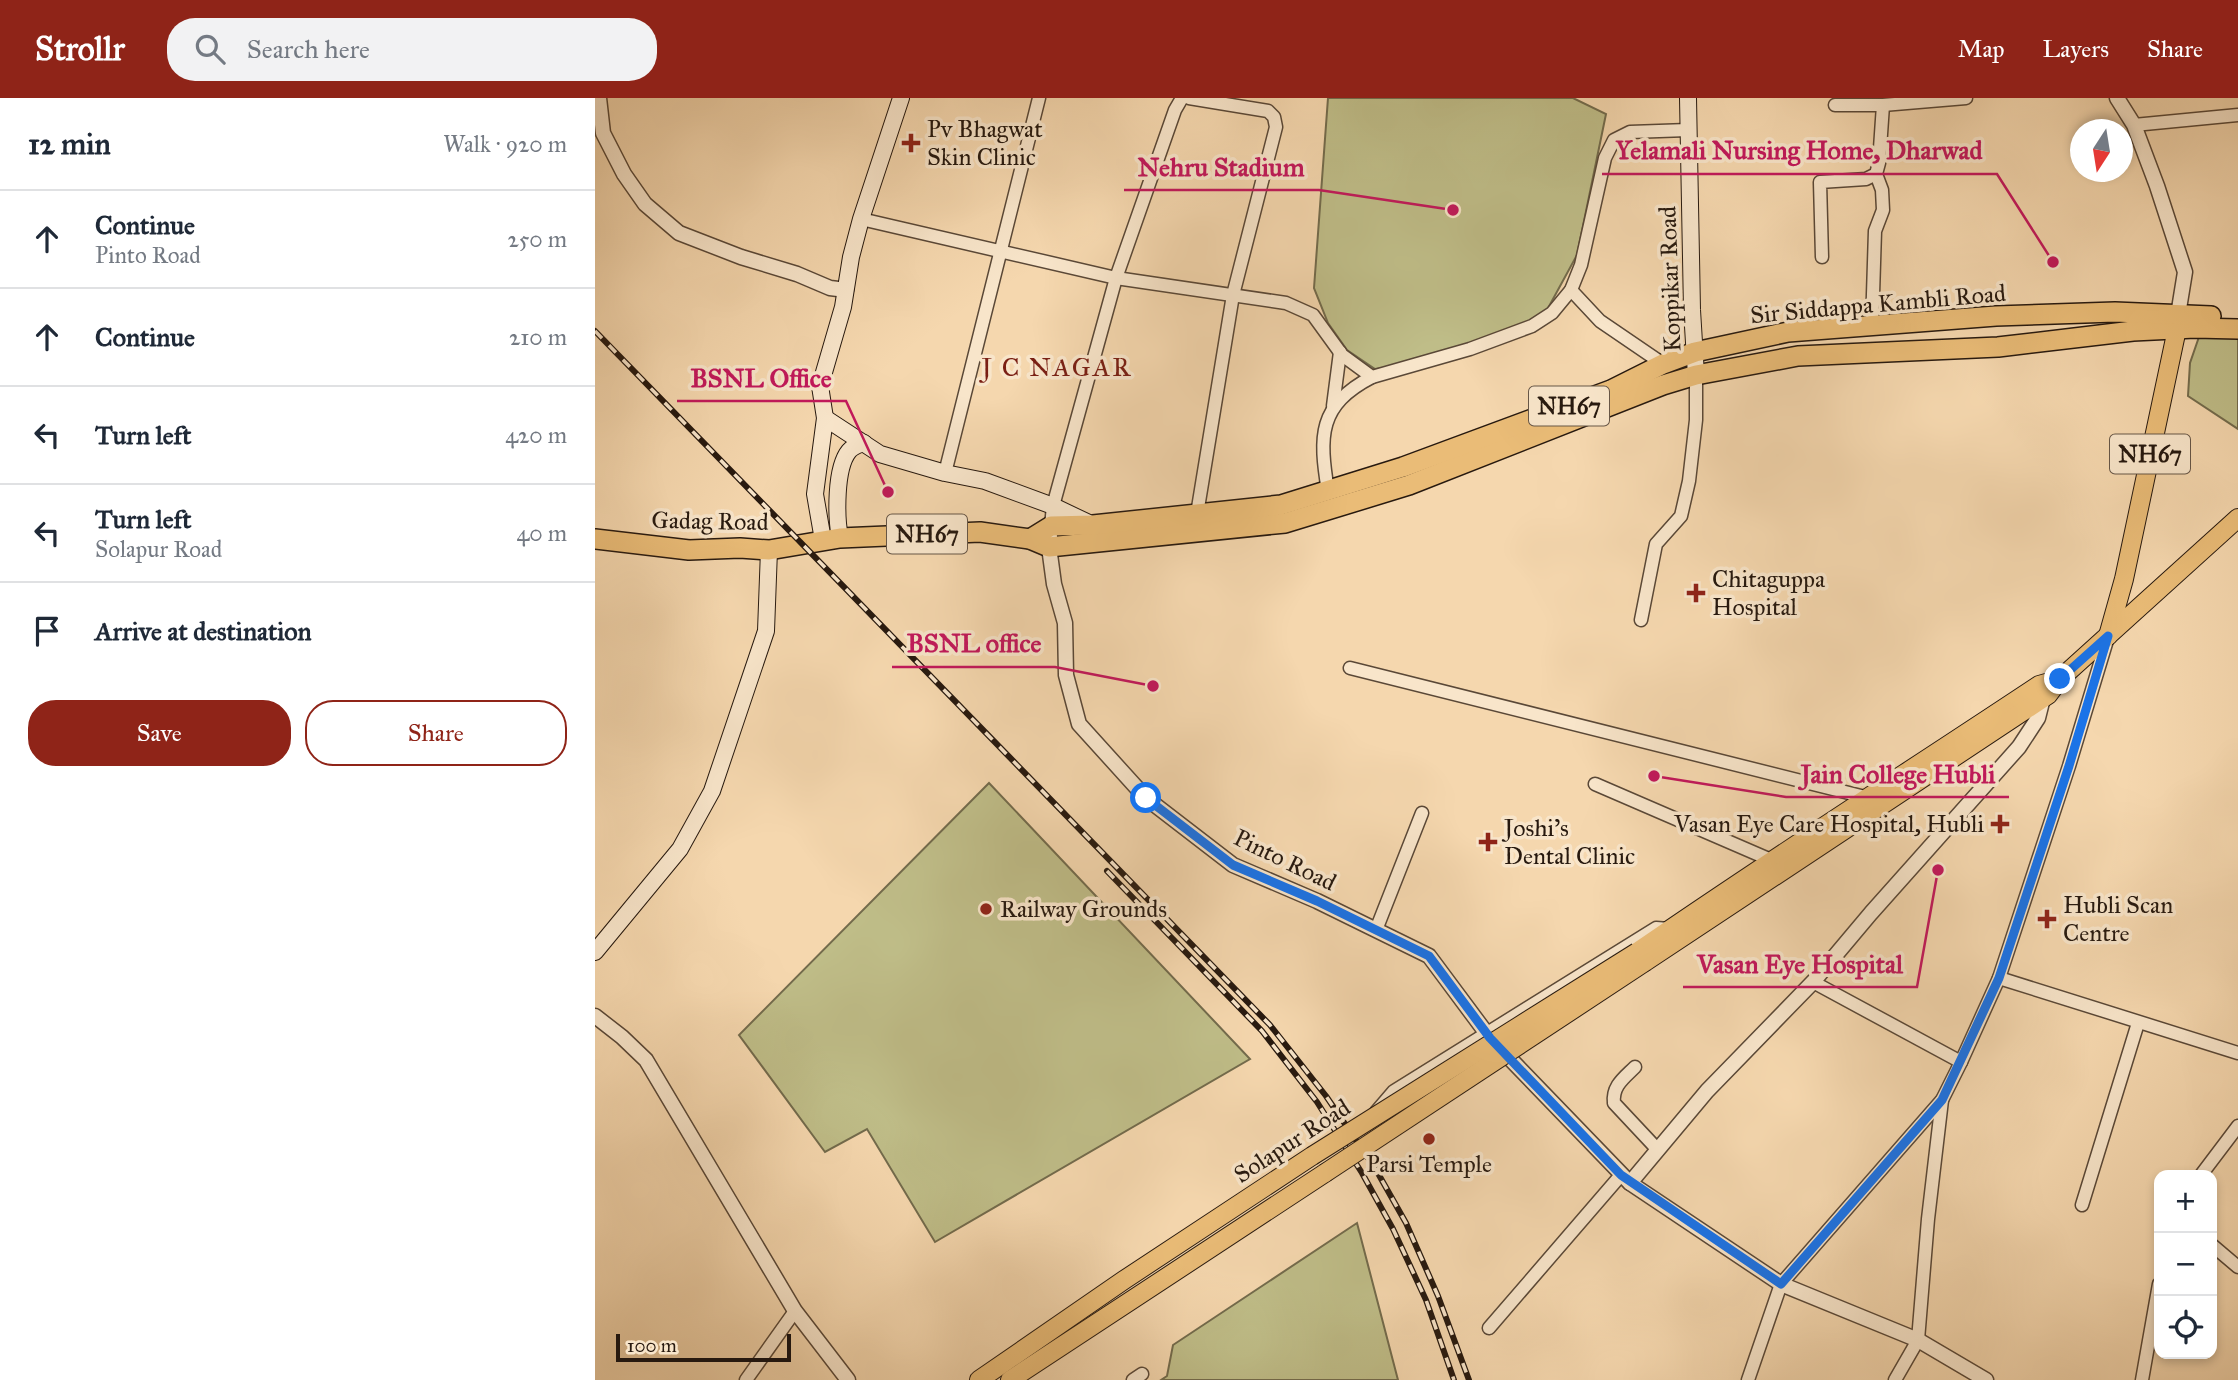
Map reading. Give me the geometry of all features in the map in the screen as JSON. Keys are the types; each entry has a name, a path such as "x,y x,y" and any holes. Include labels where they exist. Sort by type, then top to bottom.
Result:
{"highway":[{"name":"Sir Siddappa Kambli Road","path":"1052,516 1093,525 1281,505 1403,467 1611,390 1663,364 1695,352 1788,332 2009,316 2115,312 2178,322"},
{"name":"Sir Siddappa Kambli Road","path":"1040,543 1285,523 1409,485 1690,377 1798,356 1998,347 2238,316"},
{"name":"NH67","path":"2178,322 2238,330"},
{"path":"1040,543 1052,516"},
{"name":"NH67","path":"831,539 980,531 1040,543"},
{"name":"Gadag Road","path":"595,539 689,550 769,550 831,539"}],"main road":[{"path":"831,539 815,494 825,418 820,386 843,307 851,257 861,219 901,98"},
{"name":"Koppikar Road","path":"1688,98 1695,352 1690,377"},
{"name":"NH67","path":"2124,579 2178,322"},
{"path":"825,418 880,454 945,473 985,481 1052,516"},
{"path":"831,539 839,481 847,453 853,447 864,443"},
{"path":"1672,935 2043,698 2060,679 2238,518"},
{"path":"595,952 680,849 712,791 766,631 769,550"},
{"path":"2124,579 2128,590 2137,595 2160,587"},
{"path":"2108,636 2124,579"},
{"path":"1641,957 1771,860 2039,685 2060,679"},
{"name":"Solapur Road","path":"979,1380 1312,1156 1641,957"},
{"name":"Solapur Road","path":"1010,1380 1379,1137 1641,957"}],"street":[{"path":"599,98 603,133 624,174 645,204 679,233 830,288 846,290"},
{"path":"945,473 1039,98"},
{"path":"1052,516 1116,278 1182,98"},
{"path":"1189,98 1268,111 1275,117 1276,127 1233,295 1197,514"},
{"path":"1835,105 1883,105 1958,98"},
{"path":"2117,98 2134,125 2185,272 2178,322"},
{"path":"1872,326 1872,262 1875,231 1883,210 1882,190 1876,174 1883,105"},
{"path":"2134,125 2238,115"},
{"path":"1333,407 1349,389 1371,377 1471,349 1532,326 1552,313 1571,290 1581,265 1605,159 1614,140 1630,132 1688,130"},
{"path":"1822,257 1820,182 1866,179 1876,174"},
{"path":"861,219 1116,278 1286,303 1313,315 1340,352 1371,377"},
{"path":"1571,290 1599,321 1663,364 1690,377 1696,420 1689,481 1681,516 1656,544 1641,621"},
{"path":"1328,491 1324,468 1325,429 1333,407 1340,352"},
{"name":"Pinto Road","path":"1040,543 1065,623 1066,675 1079,724 1146,798 1233,865 1317,901 1429,956 1487,1034 1626,1179 1781,1284 1918,1339 1986,1380"},
{"path":"1748,1380 1781,1284 1942,1100 1961,1062 1999,978 2069,766 2108,636"},
{"path":"1350,668 1869,797"},
{"path":"1489,1328 1626,1179 1658,1150 1707,1091 1813,982 2019,747 2038,718 2043,698"},
{"path":"1595,784 1771,860"},
{"path":"1376,930 1422,813"},
{"path":"1372,1118 1394,1091 1656,928 1672,935 1672,952 1662,961 1505,1054 1398,1134 1379,1137"},
{"path":"1999,978 2238,1053"},
{"path":"1813,982 1961,1062"},
{"path":"595,1016 646,1060 795,1311 848,1380"},
{"path":"2082,1205 2138,1023"},
{"path":"1635,1067 1616,1087 1613,1103 1658,1150"},
{"path":"1895,1380 1918,1339 1942,1100"},
{"path":"2205,1170 2238,1126"},
{"path":"2217,1249 2238,1267"},
{"path":"2142,1380 2157,1296"},
{"path":"746,1380 795,1311"}],"shaded area":[{"path":"1328,98 1573,98 1606,114 1577,255 1547,310 1533,322 1407,365 1375,369 1347,350 1328,323 1314,288"},
{"path":"2200,334 2238,338 2238,429 2188,396 2190,363"},
{"name":"Railway Grounds","path":"989,783 1250,1059 935,1242 867,1129 825,1152 739,1035"},
{"path":"1357,1223 1398,1380 1161,1380 1167,1376 1173,1345"}],"railway":[{"path":"595,331 1270,1025 1326,1096 1375,1168 1406,1223 1438,1296 1469,1380"},
{"path":"1107,871 1262,1031 1317,1102 1362,1173 1393,1229 1426,1300 1454,1380"}],"place":[{"name":"Pv Bhagwat Skin Clinic","path":"911,143"},
{"name":"Nehru Stadium","path":"1453,210"},
{"name":"Yelamali Nursing Home, Dharwad","path":"2053,262"},
{"name":"BSNL Office","path":"888,492"},
{"name":"Chitaguppa Hospital","path":"1696,593"},
{"name":"BSNL office","path":"1153,686"},
{"name":"Jain College Hubli","path":"1654,776"},
{"name":"Vasan Eye Care Hospital, Hubli","path":"2000,824"},
{"name":"Joshi’s Dental Clinic","path":"1488,842"},
{"name":"Vasan Eye Hospital","path":"1938,870"},
{"name":"Railway Grounds","path":"986,909"},
{"name":"Hubli Scan Centre","path":"2047,919"},
{"name":"Parsi Temple","path":"1429,1139"}],"district":[{"name":"J C NAGAR","path":"1057,367"}],"route":[{"path":"1146,798 1233,865 1317,901 1429,956 1490,1038 1621,1175 1781,1284 1942,1100 1961,1062 1999,978 2069,766 2108,636 2060,679"}]}
